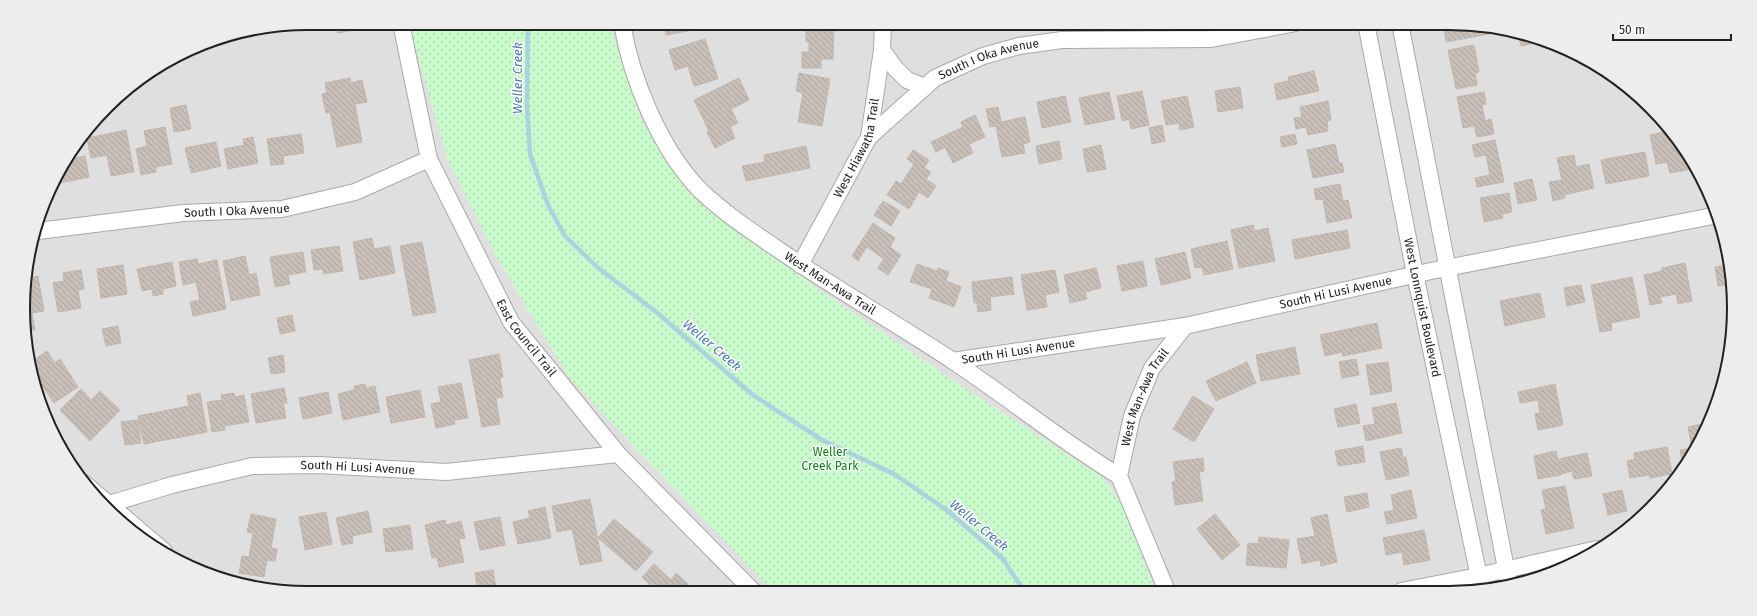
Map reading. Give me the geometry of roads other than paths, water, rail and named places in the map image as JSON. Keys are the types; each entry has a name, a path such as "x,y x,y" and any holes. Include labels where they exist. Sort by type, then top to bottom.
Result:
{"street":[{"name":"East Council Trail","path":"403,30 429,159 511,322 618,454 748,586"},
{"name":"West Man-Awa Trail","path":"623,30 639,90 656,124 680,165 701,191 740,223 800,265 953,361 1093,460 1119,476 1132,416 1152,368 1185,326"},
{"name":"West Hiawatha Trail","path":"800,265 869,137 882,50 883,30"},
{"name":"South I Oka Avenue","path":"869,137 935,78 983,56 1019,46 1062,40 1212,39 1259,30"},
{"name":"West Lonnquist Boulevard","path":"1367,30 1415,274 1480,583"},
{"path":"1401,30 1449,267 1507,576"},
{"name":"South I Oka Avenue","path":"882,50 895,68 907,80 925,87"},
{"name":"South I Oka Avenue","path":"41,231 183,213 282,209 355,192 429,159"},
{"name":"South Hi Lusi Avenue","path":"953,361 1185,326 1415,274 1711,216"},
{"name":"South Hi Lusi Avenue","path":"109,503 172,485 252,466 318,465 446,472 618,454"},
{"path":"1119,476 1165,586"},
{"path":"1452,586 1480,583 1573,556"}],"waterway":[{"name":"Weller Creek","path":"528,30 527,105 530,154 548,205 565,236 597,267 655,311 753,395 822,440 894,474 948,511 1003,559 1021,586"}],"park label":[{"name":"Weller Creek Park","path":"830,459"}]}
